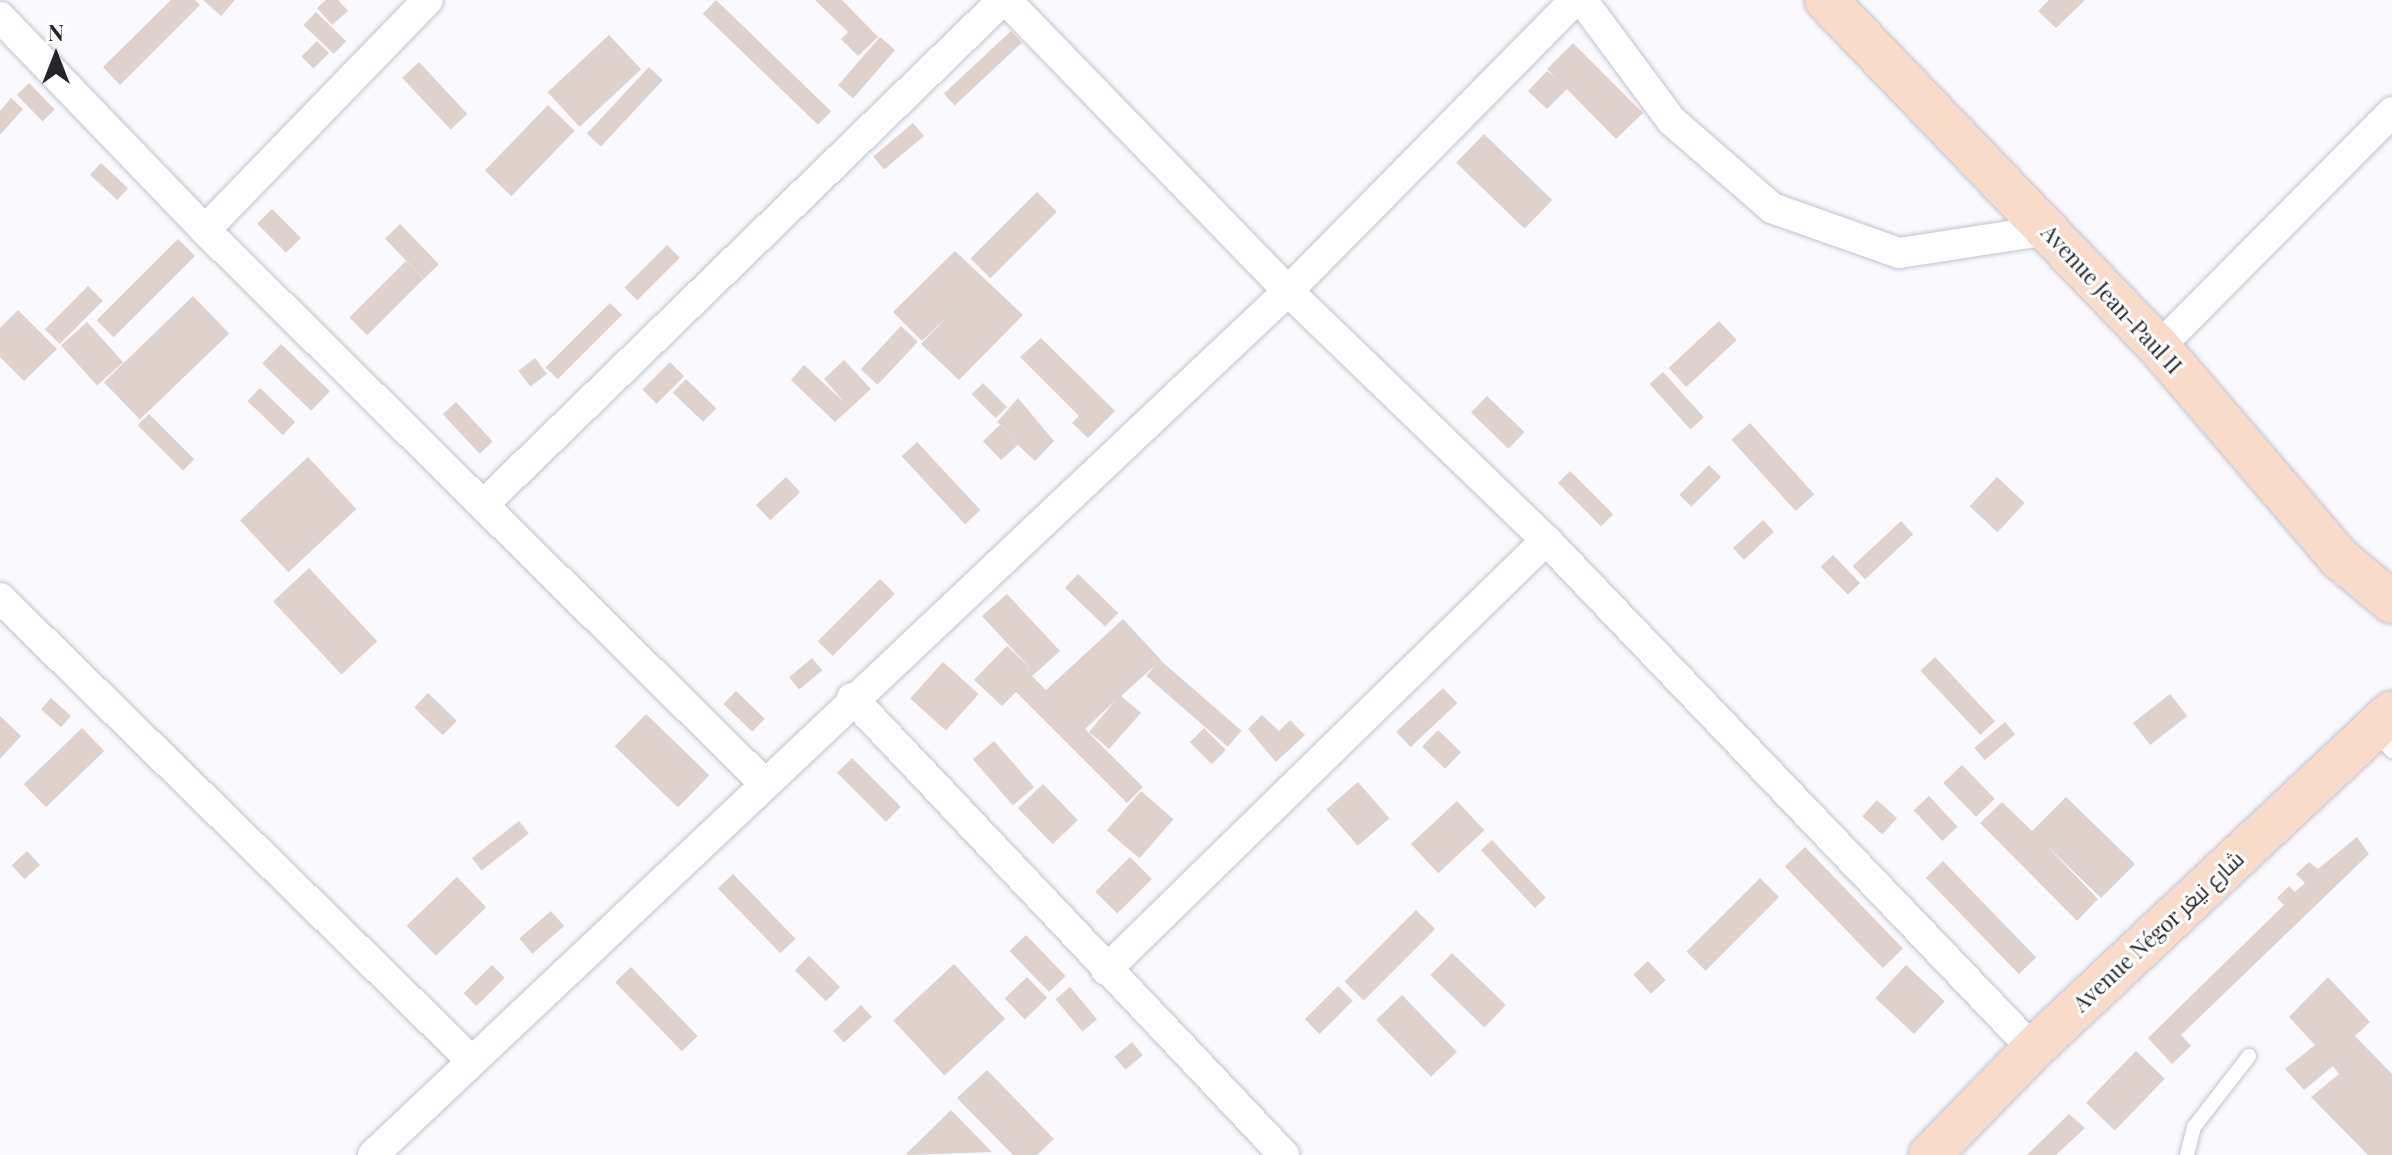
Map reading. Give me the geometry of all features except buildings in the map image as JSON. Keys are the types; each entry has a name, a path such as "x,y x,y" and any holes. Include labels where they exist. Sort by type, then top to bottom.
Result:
{"street":[{"path":"205,230 428,0"},
{"path":"486,502 1004,0 1288,291 1546,540 2033,1049"},
{"path":"373,1155 470,1059 852,698 1288,291 1575,0"},
{"path":"1582,0 1672,121 1772,208 1899,253 2047,230"},
{"name":"Avenue Jean-Paul II","path":"1826,0 2159,347 2339,558 2392,602"},
{"path":"0,17 205,230 486,502 764,783"},
{"path":"2159,347 2392,112"},
{"path":"1106,970 1546,540"},
{"path":"0,598 470,1059"},
{"path":"852,698 1284,1155"},
{"name":"Avenue Négor شارع نيغر","path":"1930,1155 2033,1049 2386,731"}],"lane":[{"path":"2187,1155 2194,1127 2249,1056"}]}
